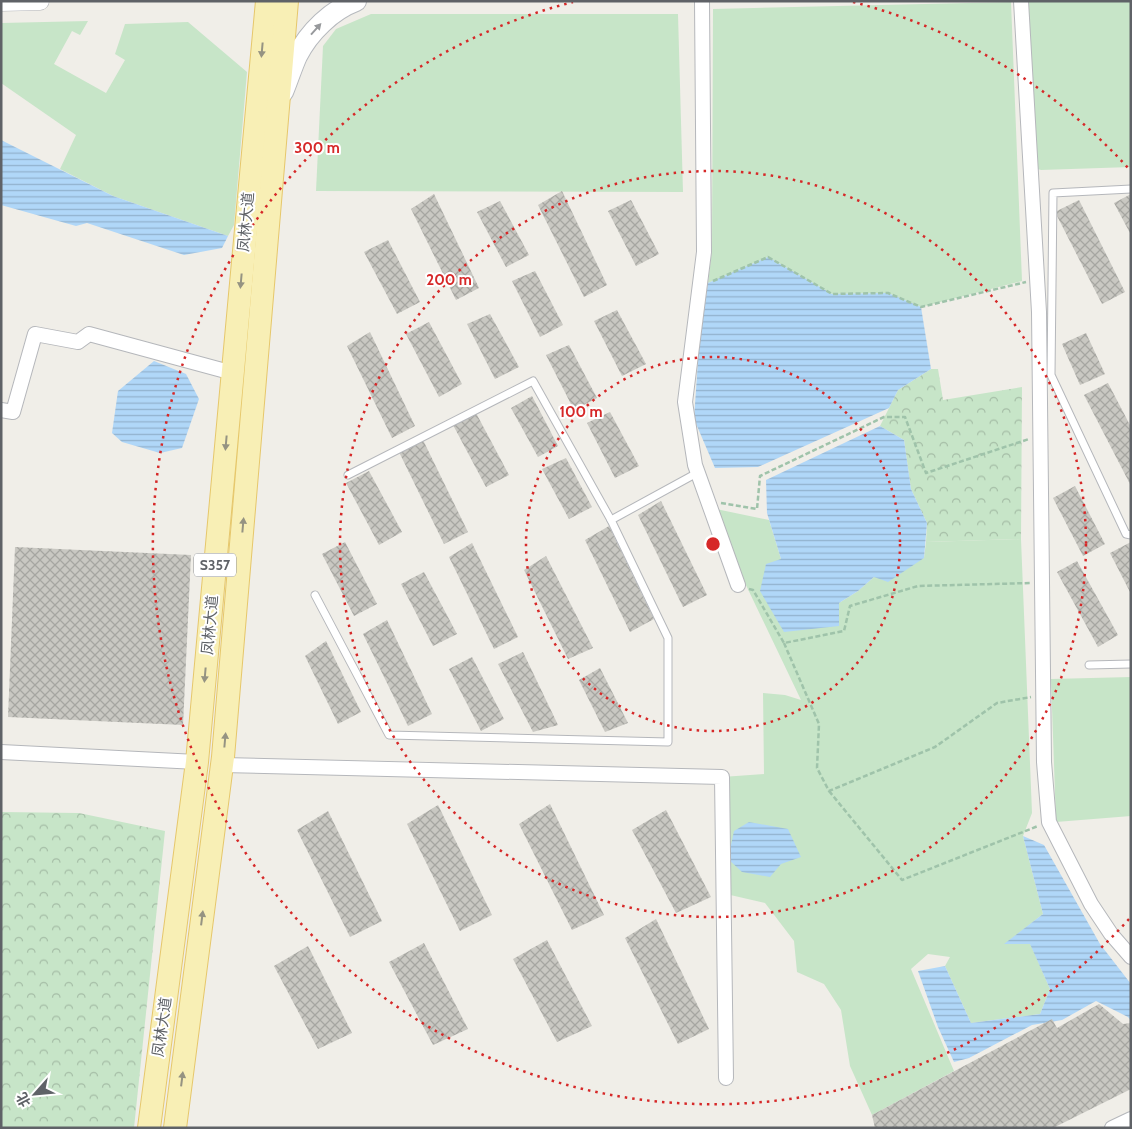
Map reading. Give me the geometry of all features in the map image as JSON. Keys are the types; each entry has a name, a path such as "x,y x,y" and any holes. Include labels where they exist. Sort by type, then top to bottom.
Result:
{"main road":[{"name":"凤林大道","path":"149,1128 197,762 267,1"},
{"name":"凤林大道","path":"176,1128 222,766 287,1"},
{"path":"279,103 298,55 308,39 326,18 345,5 356,1"}],"street":[{"path":"1,2 40,1"},
{"path":"702,1 704,252 685,402 697,472 738,585"},
{"path":"1021,1 1037,279 1046,337 1040,436 1044,762 1049,822 1091,904 1111,934 1131,957"},
{"path":"1,410 13,412 35,334 78,342 89,334 233,373"},
{"path":"1,752 197,762"},
{"path":"222,766 722,777 726,1078"},
{"path":"1112,1128 1131,1119"}],"lane":[{"path":"1131,190 1053,194 1046,337 1051,375 1126,534 1131,536"},
{"path":"314,595 389,735 668,742 668,638 611,520 533,381 348,475"},
{"path":"611,520 697,472"},
{"path":"1089,665 1131,664"}],"path":[{"path":"700,287 768,257 832,294 888,293 921,308 1037,279"},
{"path":"708,501 757,509 760,476 884,418 905,417 926,473 1040,436"},
{"path":"784,643 844,631 850,606 918,586 1042,583"},
{"path":"738,585 753,590 784,643 819,724 817,768 829,791 902,880 1049,822"},
{"path":"829,791 936,747 996,703 1043,694"}],"green space":[{"path":"1021,1 1131,1 1131,167 1041,170 1031,167"},
{"path":"1011,2 1022,281 921,307 888,293 832,294 768,257 708,283 712,250 713,9"},
{"path":"371,14 678,14 683,192 316,191 323,46 336,29"},
{"path":"88,21 80,35 72,31 54,64 106,93 125,60 115,54 125,24 188,22 247,72 234,225 228,236 113,196 60,169 76,135 1,83 1,23"},
{"path":"931,369 938,369 943,400 1022,387 1021,539 926,542 927,523 911,489 904,440 880,426 898,390"},
{"path":"716,509 769,520 781,559 839,603 858,591 874,577 924,558 926,542 1021,539 1032,813 1023,836 1043,914 1005,944 1030,943 1050,989 1040,1014 971,1023 945,966 950,957 928,954 911,969 954,1071 872,1115 850,1066 841,1010 824,984 797,972 794,941 765,903 726,894 722,777 764,774 763,693 785,695 801,700 744,581"},
{"path":"1131,677 1131,816 1056,822 1051,679"},
{"path":"1,812 79,813 165,831 134,1128 1,1128"}],"water":[{"path":"1,140 113,196 228,236 222,248 184,255 87,223 76,226 1,205"},
{"path":"768,257 832,294 888,293 921,307 931,369 898,390 889,408 758,467 715,468 694,419 699,346 708,283"},
{"path":"154,361 186,374 199,399 182,448 160,453 122,442 112,433 118,391"},
{"path":"880,426 904,440 911,489 927,523 924,558 888,582 874,577 858,591 839,603 839,626 784,632 760,591 766,564 781,559 767,513 766,480"},
{"path":"749,822 788,829 801,857 781,864 770,877 742,872 728,859 734,831"},
{"path":"1023,836 1044,845 1100,944 1131,984 1131,1021 1128,1017 1096,1001 1062,1020 1032,1025 969,1058 954,1062 938,1027 918,971 945,966 971,1023 1040,1014 1050,989 1030,944 1004,944 1043,914"}],"building":[{"path":"562,191 607,285 584,297 538,205"},
{"path":"434,194 479,288 456,300 411,209"},
{"path":"1131,194 1131,235 1114,203"},
{"path":"631,200 659,254 636,266 608,211"},
{"path":"1079,200 1125,292 1102,304 1055,212"},
{"path":"500,201 529,255 506,267 477,212"},
{"path":"388,240 420,302 397,314 364,252"},
{"path":"535,271 563,325 540,337 512,281"},
{"path":"617,310 646,364 622,376 594,321"},
{"path":"490,314 519,367 495,379 467,324"},
{"path":"429,322 462,384 439,397 406,334"},
{"path":"370,332 415,426 392,438 347,346"},
{"path":"1086,333 1105,374 1080,385 1062,344"},
{"path":"569,345 597,398 574,410 546,355"},
{"path":"1108,383 1131,427 1131,486 1084,395"},
{"path":"532,396 558,446 538,457 511,408"},
{"path":"610,412 639,466 615,478 587,423"},
{"path":"476,413 509,475 486,487 453,425"},
{"path":"422,438 468,532 444,544 399,452"},
{"path":"566,458 592,507 569,519 542,469"},
{"path":"369,471 402,532 379,545 346,483"},
{"path":"1075,486 1105,544 1083,556 1053,498"},
{"path":"661,501 707,595 683,607 638,515"},
{"path":"609,526 654,619 630,632 585,540"},
{"path":"345,542 377,604 354,616 322,554"},
{"path":"1131,542 1131,594 1110,553"},
{"path":"472,543 518,637 494,649 449,557"},
{"path":"15,547 191,555 183,725 8,717"},
{"path":"546,556 593,648 568,659 524,570"},
{"path":"1077,561 1118,635 1098,647 1057,572"},
{"path":"424,572 457,634 433,646 401,584"},
{"path":"387,620 432,714 408,726 363,634"},
{"path":"326,641 361,712 338,724 305,656"},
{"path":"523,652 558,725 533,732 498,664"},
{"path":"472,657 504,719 481,731 449,669"},
{"path":"600,668 628,723 605,732 579,680"},
{"path":"550,804 604,915 572,930 519,824"},
{"path":"438,805 492,915 460,931 407,824"},
{"path":"666,810 711,897 676,913 632,830"},
{"path":"328,811 382,921 350,937 297,830"},
{"path":"656,919 709,1029 678,1044 625,938"},
{"path":"547,940 592,1026 557,1042 513,959"},
{"path":"424,943 468,1029 433,1045 389,962"},
{"path":"308,946 352,1033 318,1049 274,966"},
{"path":"1099,1004 1123,1024 1131,1023 1131,1089 1053,1128 875,1128 872,1115 1052,1019 1057,1028"}]}
